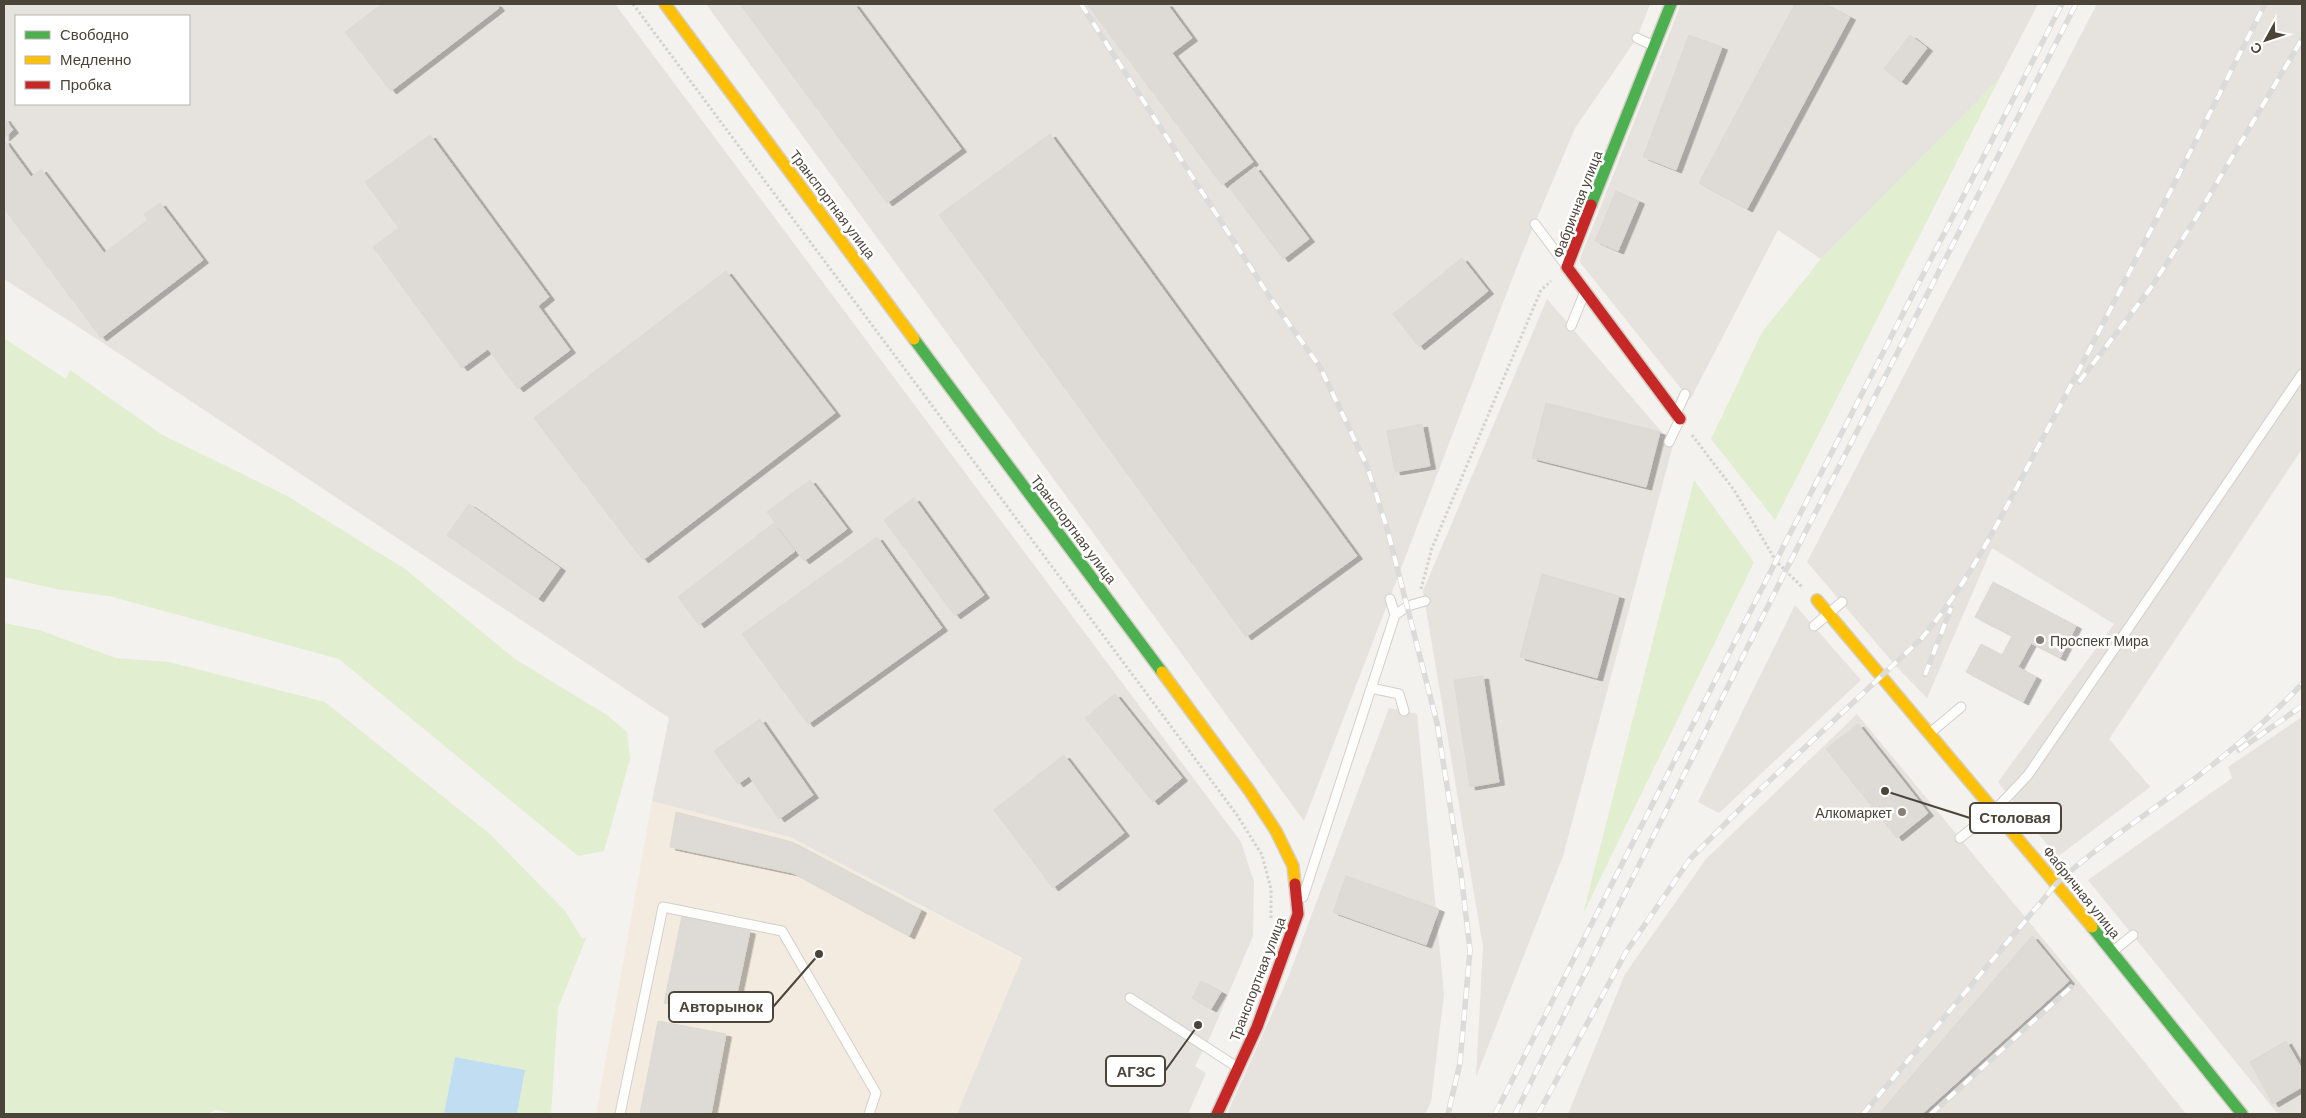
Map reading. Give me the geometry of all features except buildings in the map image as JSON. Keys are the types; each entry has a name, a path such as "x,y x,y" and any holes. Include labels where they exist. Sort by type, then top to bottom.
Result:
{"street":[{"name":"Транспортная улица","path":"665,4 1249,790 1276,831 1293,866 1298,914 1257,1027 1217,1114"},
{"name":"Фабричная улица","path":"1671,4 1567,267 1678,416"},
{"name":"Фабричная улица","path":"1817,600 1995,810 2242,1114"}],"lane":[{"path":"1637,38 1654,46"},
{"path":"1535,224 1567,267"},
{"path":"1571,326 1585,292"},
{"path":"1960,838 1995,810 2028,775 2302,374"},
{"path":"1670,442 1685,394"},
{"path":"1298,914 1395,615 1390,599"},
{"path":"1395,615 1408,606 1423,601"},
{"path":"1814,626 1842,602"},
{"path":"1371,688 1399,694 1404,711"},
{"path":"1930,733 1961,707"},
{"path":"620,1114 663,907 782,930 876,1093 869,1114"},
{"path":"2112,952 2133,935"},
{"path":"1130,998 1238,1068"}],"path":[{"path":"633,4 1237,816 1262,855 1271,889 1271,922"},
{"path":"1423,601 1420,585 1432,548 1541,290 1567,267"},
{"path":"1678,416 1734,490 1776,561 1817,600"}],"shaded area":[{"path":"4,4 615,4 1241,842 1254,882 1253,936 1211,1035 1195,1066 1206,1073 1188,1114 957,1114 1022,958 790,837 652,801 669,718 4,279"},
{"path":"706,4 1650,4 1637,38 1575,128 1521,256 1304,821"},
{"path":"1681,4 2038,4 1999,79 1821,259 1778,230 1690,400 1579,261"},
{"path":"2097,4 2302,4 2302,449 2109,739 2150,787 2057,857 1998,782 2114,624 1992,548 1927,698 1895,665 1807,562"},
{"path":"1547,299 1673,445 1563,856 1476,1077 1483,947 1423,591"},
{"path":"1795,605 1861,680 1719,813 1698,802"},
{"path":"1389,708 1417,714 1444,994 1431,1102 1425,1114 1227,1114 1288,978"},
{"path":"1857,714 2186,1114 1568,1114 1625,974 1706,859"},
{"path":"2302,717 2302,1114 2278,1114 2088,880 2232,778 2228,767"},
{"path":"2097,725 2150,787 2057,857 2022,813"},
{"path":"652,801 790,837 1022,959 957,1114 596,1114"}],"green space":[{"path":"1999,79 1775,520 1711,439 1762,332 1821,259"},
{"path":"4,338 66,379 70,370 161,434 289,497 405,569 515,659 607,715 627,732 630,759 604,851 578,856 339,659 109,596 56,589 4,577"},
{"path":"1694,480 1754,562 1583,914"},
{"path":"4,623 39,630 116,658 169,662 325,702 491,835 566,912 582,939 587,936 558,1008 551,1114 517,1114 525,1070 455,1057 444,1114 236,1114 216,1110 207,1114 4,1114"}],"water":[{"path":"455,1057 525,1070 517,1114 444,1114"}],"railway":[{"path":"1081,4 1269,296 1320,367 1367,466 1387,528 1437,723 1461,874 1470,950 1460,1063 1448,1114"},
{"path":"1495,1114 2062,4"},
{"path":"1515,1114 1785,572 2076,4"},
{"path":"1538,1114 1626,952 1690,859 1752,797 1920,640 1957,592 2003,514 2073,381 2265,4"},
{"path":"2079,382 2150,289 2196,218 2302,39"},
{"path":"1925,675 1951,608"},
{"path":"1863,1114 2057,883 2101,847 2227,753 2258,727 2302,684"},
{"path":"2239,750 2302,706"},
{"path":"1931,1114 2071,987"}],"traffic: fast":[{"path":"1591,205 1671,4"},
{"path":"914,339 1162,672"},
{"path":"2092,927 2242,1114"}],"traffic: slow":[{"path":"665,4 914,339"},
{"path":"1817,600 2092,927"},
{"path":"1162,672 1249,790 1276,831 1293,866 1295,884"}],"traffic: jam":[{"path":"1591,205 1567,267 1680,419"},
{"path":"1217,1114 1257,1027 1298,914 1295,884"}],"place":[{"name":"Проспект Мира","path":"2040,640"},
{"name":"Столовая","path":"1885,791"},
{"name":"Алкомаркет","path":"1902,812"},
{"name":"Авторынок","path":"819,954"},
{"name":"АГЗС","path":"1198,1025"}]}
